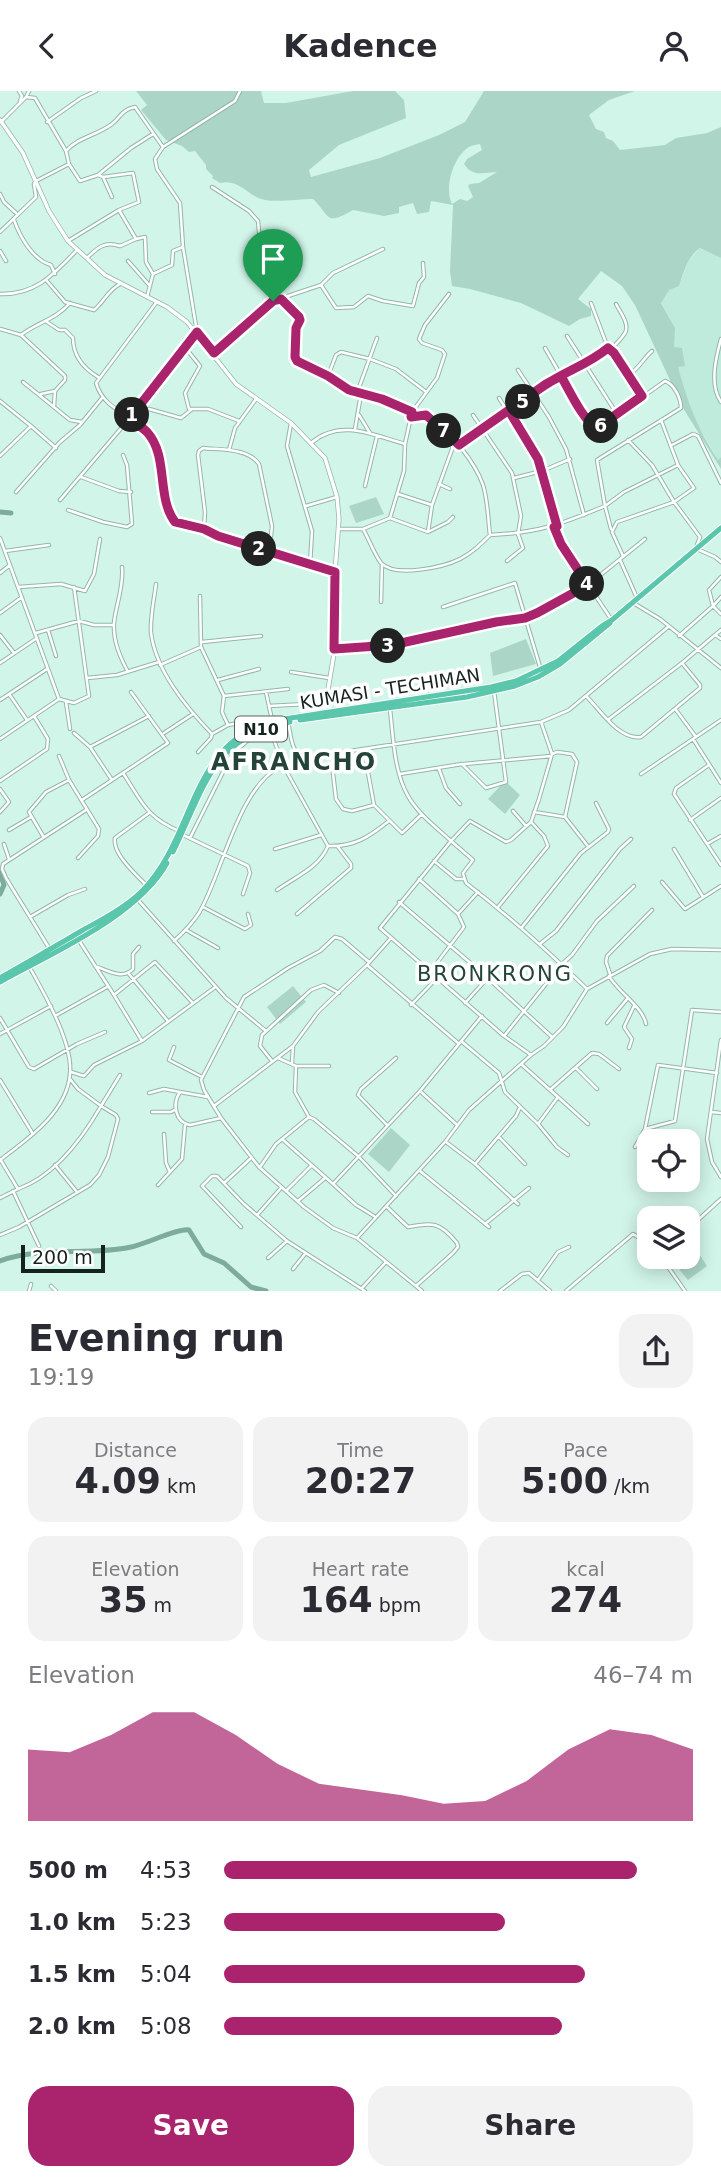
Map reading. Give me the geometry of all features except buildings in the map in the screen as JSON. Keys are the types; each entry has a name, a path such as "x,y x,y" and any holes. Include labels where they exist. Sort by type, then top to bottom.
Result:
{"highway":[{"name":"KUMASI - TECHIMAN","path":"1,977 137,899 165,861 214,760 232,741 253,727 271,726 324,713 440,698 505,685 542,670 612,620 721,528"},
{"name":"N10","path":"1,977 29,966 78,939 137,899 162,872 212,770 221,757 247,735 288,722 390,709 440,698 494,691 525,682 550,671 576,653 612,620"}],"street":[{"path":"19,91 22,96 19,104"},
{"path":"29,91 0,121 23,153 48,211 68,241 111,279 177,314 197,332 236,384 291,423 325,457 337,497 339,529 335,572 334,649 324,713"},
{"path":"47,122 81,98 96,91"},
{"path":"197,332 183,247 180,203 156,169 155,159 163,147 235,101 240,91"},
{"path":"26,97 34,98 40,105 80,181 98,175 154,133"},
{"path":"66,151 86,137 111,125 120,113 131,108 138,109 163,147"},
{"path":"0,232 36,197 36,181 69,163"},
{"path":"68,241 139,202 133,173 103,177 98,175"},
{"path":"103,177 112,197"},
{"path":"212,187 258,221 262,275 273,301"},
{"path":"0,194 4,202 17,213"},
{"path":"119,211 136,239"},
{"path":"14,220 33,252 40,261 51,265 55,274"},
{"path":"86,259 106,244 121,246 143,236 147,240 146,262 153,274 147,297"},
{"path":"153,274 172,265 173,251 183,247"},
{"path":"214,353 273,301 321,285 333,272 383,249"},
{"path":"0,294 13,295 47,281 77,250"},
{"path":"0,251 6,261"},
{"path":"128,261 150,286"},
{"path":"321,285 336,309 354,307 368,296 413,306 419,283 424,277 422,263"},
{"path":"110,289 111,279"},
{"path":"47,281 60,298 94,310 110,289 120,284"},
{"path":"390,518 404,471 405,445 412,412 437,378 444,354 442,350 422,343 419,339 425,325 449,294"},
{"path":"281,299 300,320 296,328 296,359 300,363 328,376 342,387 382,399 412,412"},
{"path":"96,383 158,302"},
{"path":"21,335 29,328 47,322 70,303"},
{"path":"592,303 608,348 630,374 642,396"},
{"path":"459,445 546,384 585,364 625,333 627,328 616,304"},
{"path":"47,322 65,330 73,338 73,352 93,375 102,398 146,430 156,448 171,517 178,525 204,529 218,536 335,572"},
{"path":"0,329 21,335 65,376 65,380 55,391 40,394"},
{"path":"60,500 129,419 197,332"},
{"path":"567,335 617,414"},
{"path":"355,429 359,415 359,393 377,338"},
{"path":"721,339 717,354 715,389 721,402"},
{"path":"184,346 200,366 185,393 191,410"},
{"path":"545,348 578,405 595,428 607,423 665,381 671,384 681,401 681,408 597,460 612,533 624,557"},
{"path":"630,374 652,351"},
{"path":"328,376 339,353 370,359 404,373 426,392"},
{"path":"518,370 561,438 570,459 584,515"},
{"path":"93,375 98,377"},
{"path":"23,382 72,421 82,422"},
{"path":"54,406 55,391"},
{"path":"16,492 102,398"},
{"path":"499,398 534,450 561,544 612,620"},
{"path":"144,399 149,409"},
{"path":"229,450 239,421 256,399"},
{"path":"0,401 56,448"},
{"path":"135,411 149,409 179,418 191,410 208,409 239,421"},
{"path":"359,415 370,433"},
{"path":"411,417 426,415 459,445 472,463 483,485 490,535"},
{"path":"473,415 514,478 521,516 517,534 523,548 507,561"},
{"path":"612,533 617,522 674,502 694,488 678,464 661,420"},
{"path":"291,423 287,446 312,531 310,565"},
{"path":"0,456 31,426"},
{"path":"311,443 324,433 355,429 405,445"},
{"path":"672,445 693,434 698,436 721,484"},
{"path":"365,486 377,436"},
{"path":"628,440 658,474 674,502 700,537 696,548 721,562"},
{"path":"428,532 432,505 455,441"},
{"path":"204,529 199,451 203,448 229,450 252,457 259,464 272,526 271,536 263,550"},
{"path":"68,510 103,522 130,526 132,524 131,492 127,465 122,455"},
{"path":"514,478 542,471 570,459"},
{"path":"363,529 382,563 391,569 407,572 454,561 477,548 490,535 517,534 555,527 605,506 624,492 678,464"},
{"path":"81,477 119,491 131,492"},
{"path":"439,484 450,489"},
{"path":"398,494 432,505"},
{"path":"306,506 337,497"},
{"path":"339,529 363,529 390,518 428,532 453,517"},
{"path":"0,538 59,699 74,703 88,697 74,587"},
{"path":"19,587 74,587 82,592 87,589 94,574 100,539"},
{"path":"334,649 392,645 525,618 588,585 645,539"},
{"path":"5,551 49,545"},
{"path":"620,560 634,600 721,668"},
{"path":"381,602 382,563"},
{"path":"0,573 10,565"},
{"path":"122,568 123,580 114,625 117,648 128,672"},
{"path":"721,577 709,590 713,605 721,614"},
{"path":"443,607 515,583 542,670"},
{"path":"156,584 151,629 160,663 193,714 212,734"},
{"path":"200,596 201,647 224,696 222,712 228,725"},
{"path":"0,613 22,597"},
{"path":"679,636 721,597"},
{"path":"0,663 48,630 79,621 114,625"},
{"path":"288,722 299,757 394,746 541,722 562,715 668,627"},
{"path":"48,630 56,656"},
{"path":"609,719 721,630"},
{"path":"0,635 14,653"},
{"path":"715,635 721,639"},
{"path":"201,642 261,636"},
{"path":"87,678 117,675 160,663 201,647"},
{"path":"586,696 620,731 637,738 676,710 701,687 682,663"},
{"path":"0,699 48,669"},
{"path":"217,681 259,669"},
{"path":"291,672 329,678"},
{"path":"224,696 288,689"},
{"path":"462,764 489,789 506,782 494,691"},
{"path":"82,800 167,744 131,692"},
{"path":"266,692 271,726 283,765 328,846"},
{"path":"9,694 28,721"},
{"path":"0,739 59,699"},
{"path":"66,702 70,729"},
{"path":"269,706 325,703"},
{"path":"390,709 394,746 407,795 422,814 473,860 463,873 463,879"},
{"path":"676,710 721,783"},
{"path":"162,734 193,714"},
{"path":"0,781 47,748 48,739 34,716"},
{"path":"90,747 149,716"},
{"path":"641,774 719,721 721,727"},
{"path":"198,752 212,734 228,725 244,722 253,727"},
{"path":"531,1055 465,1003 380,927 470,821 506,842 531,822 552,755 541,722"},
{"path":"190,838 232,754 271,726"},
{"path":"74,733 90,747 112,780"},
{"path":"363,750 374,805 403,833 422,814"},
{"path":"400,774 504,759 572,754 578,762 565,817"},
{"path":"331,755 336,799 342,809 352,811 374,805"},
{"path":"59,756 69,780 100,832 78,858"},
{"path":"174,941 186,930 203,906 234,829 262,779 283,765"},
{"path":"709,765 674,790 675,799 721,865"},
{"path":"439,769 446,787 460,804"},
{"path":"123,773 149,813 159,823 246,864 250,870 243,894"},
{"path":"43,836 29,812 46,792 69,780"},
{"path":"0,789 9,802 0,812"},
{"path":"690,820 721,798"},
{"path":"522,927 588,846 609,831 596,803"},
{"path":"50,950 2,869 3,864 86,810"},
{"path":"513,811 526,826"},
{"path":"534,812 565,817 588,846"},
{"path":"147,886 118,852 114,843 115,838 149,813"},
{"path":"9,830 31,817"},
{"path":"328,846 354,844 370,837 389,821"},
{"path":"498,907 548,846 544,836 531,822"},
{"path":"275,849 321,835"},
{"path":"707,844 721,836"},
{"path":"541,943 555,931 620,849 631,839"},
{"path":"4,844 9,859"},
{"path":"276,890 313,867 328,846"},
{"path":"297,914 351,868 351,864 338,847"},
{"path":"674,849 703,897"},
{"path":"434,861 456,879 463,879 522,927 587,989"},
{"path":"419,879 458,914 464,926 430,972"},
{"path":"662,882 683,908 721,886"},
{"path":"505,1036 597,921 634,886"},
{"path":"30,917 68,895 85,889"},
{"path":"458,914 478,892"},
{"path":"137,899 215,987 237,1009 266,1031"},
{"path":"399,902 474,966 485,981"},
{"path":"203,906 245,929 251,925 248,914"},
{"path":"646,1024 643,1015 614,985 606,962 607,956 652,910"},
{"path":"186,930 218,948"},
{"path":"422,1291 357,1238 333,1227 285,1192 251,1158 213,1106 202,1086 202,1077 246,995 320,951 335,937 342,939 411,1005 495,1068 503,1079 505,1091 557,1147 568,1155"},
{"path":"78,939 142,1041"},
{"path":"213,1106 293,1046 311,1020 391,939"},
{"path":"95,966 121,975 128,974 133,969 133,954 139,947"},
{"path":"357,1238 420,1171 469,1110 544,1046 571,1017 587,989 650,954 672,949 721,950"},
{"path":"114,995 156,963 193,1003"},
{"path":"18,1189 0,1159 33,1134 55,1111 71,1072 55,1016 29,966"},
{"path":"128,974 167,1021"},
{"path":"411,1005 437,978"},
{"path":"465,1003 485,981 491,981 552,1037"},
{"path":"272,1061 259,1044 266,1031 308,992 320,985 339,992"},
{"path":"55,1016 108,986"},
{"path":"71,1072 84,1076 94,1066 142,1041 215,987"},
{"path":"607,1023 628,998"},
{"path":"0,1034 51,1006"},
{"path":"629,1048 632,1039 624,1027 634,1006"},
{"path":"718,1076 683,1068 659,1065 645,1129 675,1121 683,1068 692,1010 721,1012"},
{"path":"333,1184 420,1091 482,1016"},
{"path":"0,1018 29,1067 34,1069 105,1032"},
{"path":"721,1043 707,1146 721,1177"},
{"path":"293,1046 295,1092 309,1117 358,1156 396,1195"},
{"path":"174,1047 169,1060 202,1077"},
{"path":"551,1089 596,1052 619,1069"},
{"path":"278,1058 294,1064 329,1066"},
{"path":"387,1125 358,1095 361,1089 396,1058"},
{"path":"521,1064 588,1124"},
{"path":"576,1067 597,1089"},
{"path":"0,1198 37,1181 55,1165 76,1143 120,1075"},
{"path":"0,1235 90,1185 99,1175 107,1157 118,1119 78,1089 69,1078"},
{"path":"0,1080 33,1134"},
{"path":"149,1093 167,1089 208,1097"},
{"path":"420,1091 457,1125"},
{"path":"180,1092 176,1109 178,1118 185,1125 221,1118"},
{"path":"538,1124 558,1097"},
{"path":"475,1164 516,1116 520,1107"},
{"path":"152,1112 171,1112 176,1109"},
{"path":"711,1112 721,1113"},
{"path":"260,1167 282,1139 309,1117"},
{"path":"158,1185 184,1156 185,1125"},
{"path":"164,1134 170,1173"},
{"path":"499,1137 525,1164"},
{"path":"282,1139 356,1205 375,1217"},
{"path":"635,1147 637,1140"},
{"path":"445,1142 475,1164 517,1204"},
{"path":"224,1183 251,1158"},
{"path":"55,1165 78,1193"},
{"path":"285,1192 311,1166"},
{"path":"420,1171 489,1227"},
{"path":"241,1227 202,1186 215,1175 287,1241 364,1289 386,1262"},
{"path":"297,1201 325,1178"},
{"path":"258,1214 281,1188"},
{"path":"485,1224 529,1188"},
{"path":"13,1191 39,1246"},
{"path":"700,1218 721,1199"},
{"path":"386,1206 408,1227 424,1222 431,1223 457,1243 453,1253 416,1286"},
{"path":"566,1291 631,1235 637,1235"},
{"path":"268,1258 287,1241"},
{"path":"538,1280 558,1252 569,1247"},
{"path":"293,1269 305,1254"},
{"path":"669,1269 685,1291"},
{"path":"500,1291 522,1274 529,1273 550,1291"},
{"path":"29,1291 31,1284"},
{"path":"51,1286 56,1291"}],"shaded area":[{"path":"136,91 261,91 264,103 286,103 353,91 395,91 404,100 406,118 339,145 309,170 311,177 380,158 439,135 465,122 484,91 635,91 609,100 589,115 596,129 604,132 606,138 613,141 620,150 665,145 676,138 707,133 721,127 721,258 700,248 689,260 679,286 669,290 661,303 675,328 674,347 682,348 685,366 678,367 690,404 718,460 721,457 721,469 683,408 635,305 622,286 601,271 578,299 591,309 591,316 569,326 521,303 452,286 450,271 453,205 431,201 429,212 417,214 413,203 399,207 399,213 384,216 353,210 333,218 326,215 313,199 261,199 237,185 220,183 212,178 195,151 189,152 166,140 141,110 147,105","holes":["480,144 482,150 467,159 464,164 475,173 497,172 468,186 473,197 467,201 460,199 452,204 449,190 454,165 471,146"]},
{"path":"700,248 721,258 721,457 718,460 690,411 677,366 673,338 675,328 661,302 669,289 679,286 688,262"},
{"path":"376,497 384,514 356,523 349,506"},
{"path":"526,639 536,664 493,676 490,653"},
{"path":"505,781 520,795 505,814 488,799"},
{"path":"293,986 306,1002 280,1024 267,1007"},
{"path":"391,1128 410,1145 389,1172 368,1154"},
{"path":"700,1255 707,1266 688,1280 679,1269 700,1269"}],"waterway":[{"path":"0,512 11,513"},
{"path":"0,873 4,885 0,894"},
{"path":"0,1261 15,1256 48,1252 115,1250 177,1231 189,1230 204,1254 224,1263 251,1287 266,1291"}],"district":[{"name":"AFRANCHO","path":"294,762"},
{"name":"BRONKRONG","path":"495,974"}],"route":[{"path":"273,301 214,353 197,332 129,419 146,430 152,440 158,456 169,511 178,525 204,529 218,536 335,572 334,649 392,645 525,618 588,585 557,537 554,527 557,526 538,459 534,450 509,411 546,384 554,379 585,364 608,348 614,353 642,396 607,423 597,428 593,426 561,376 546,384 459,445 426,415 411,417 412,412 382,399 342,387 328,376 297,361 296,328 299,317 281,299 273,301"}]}
